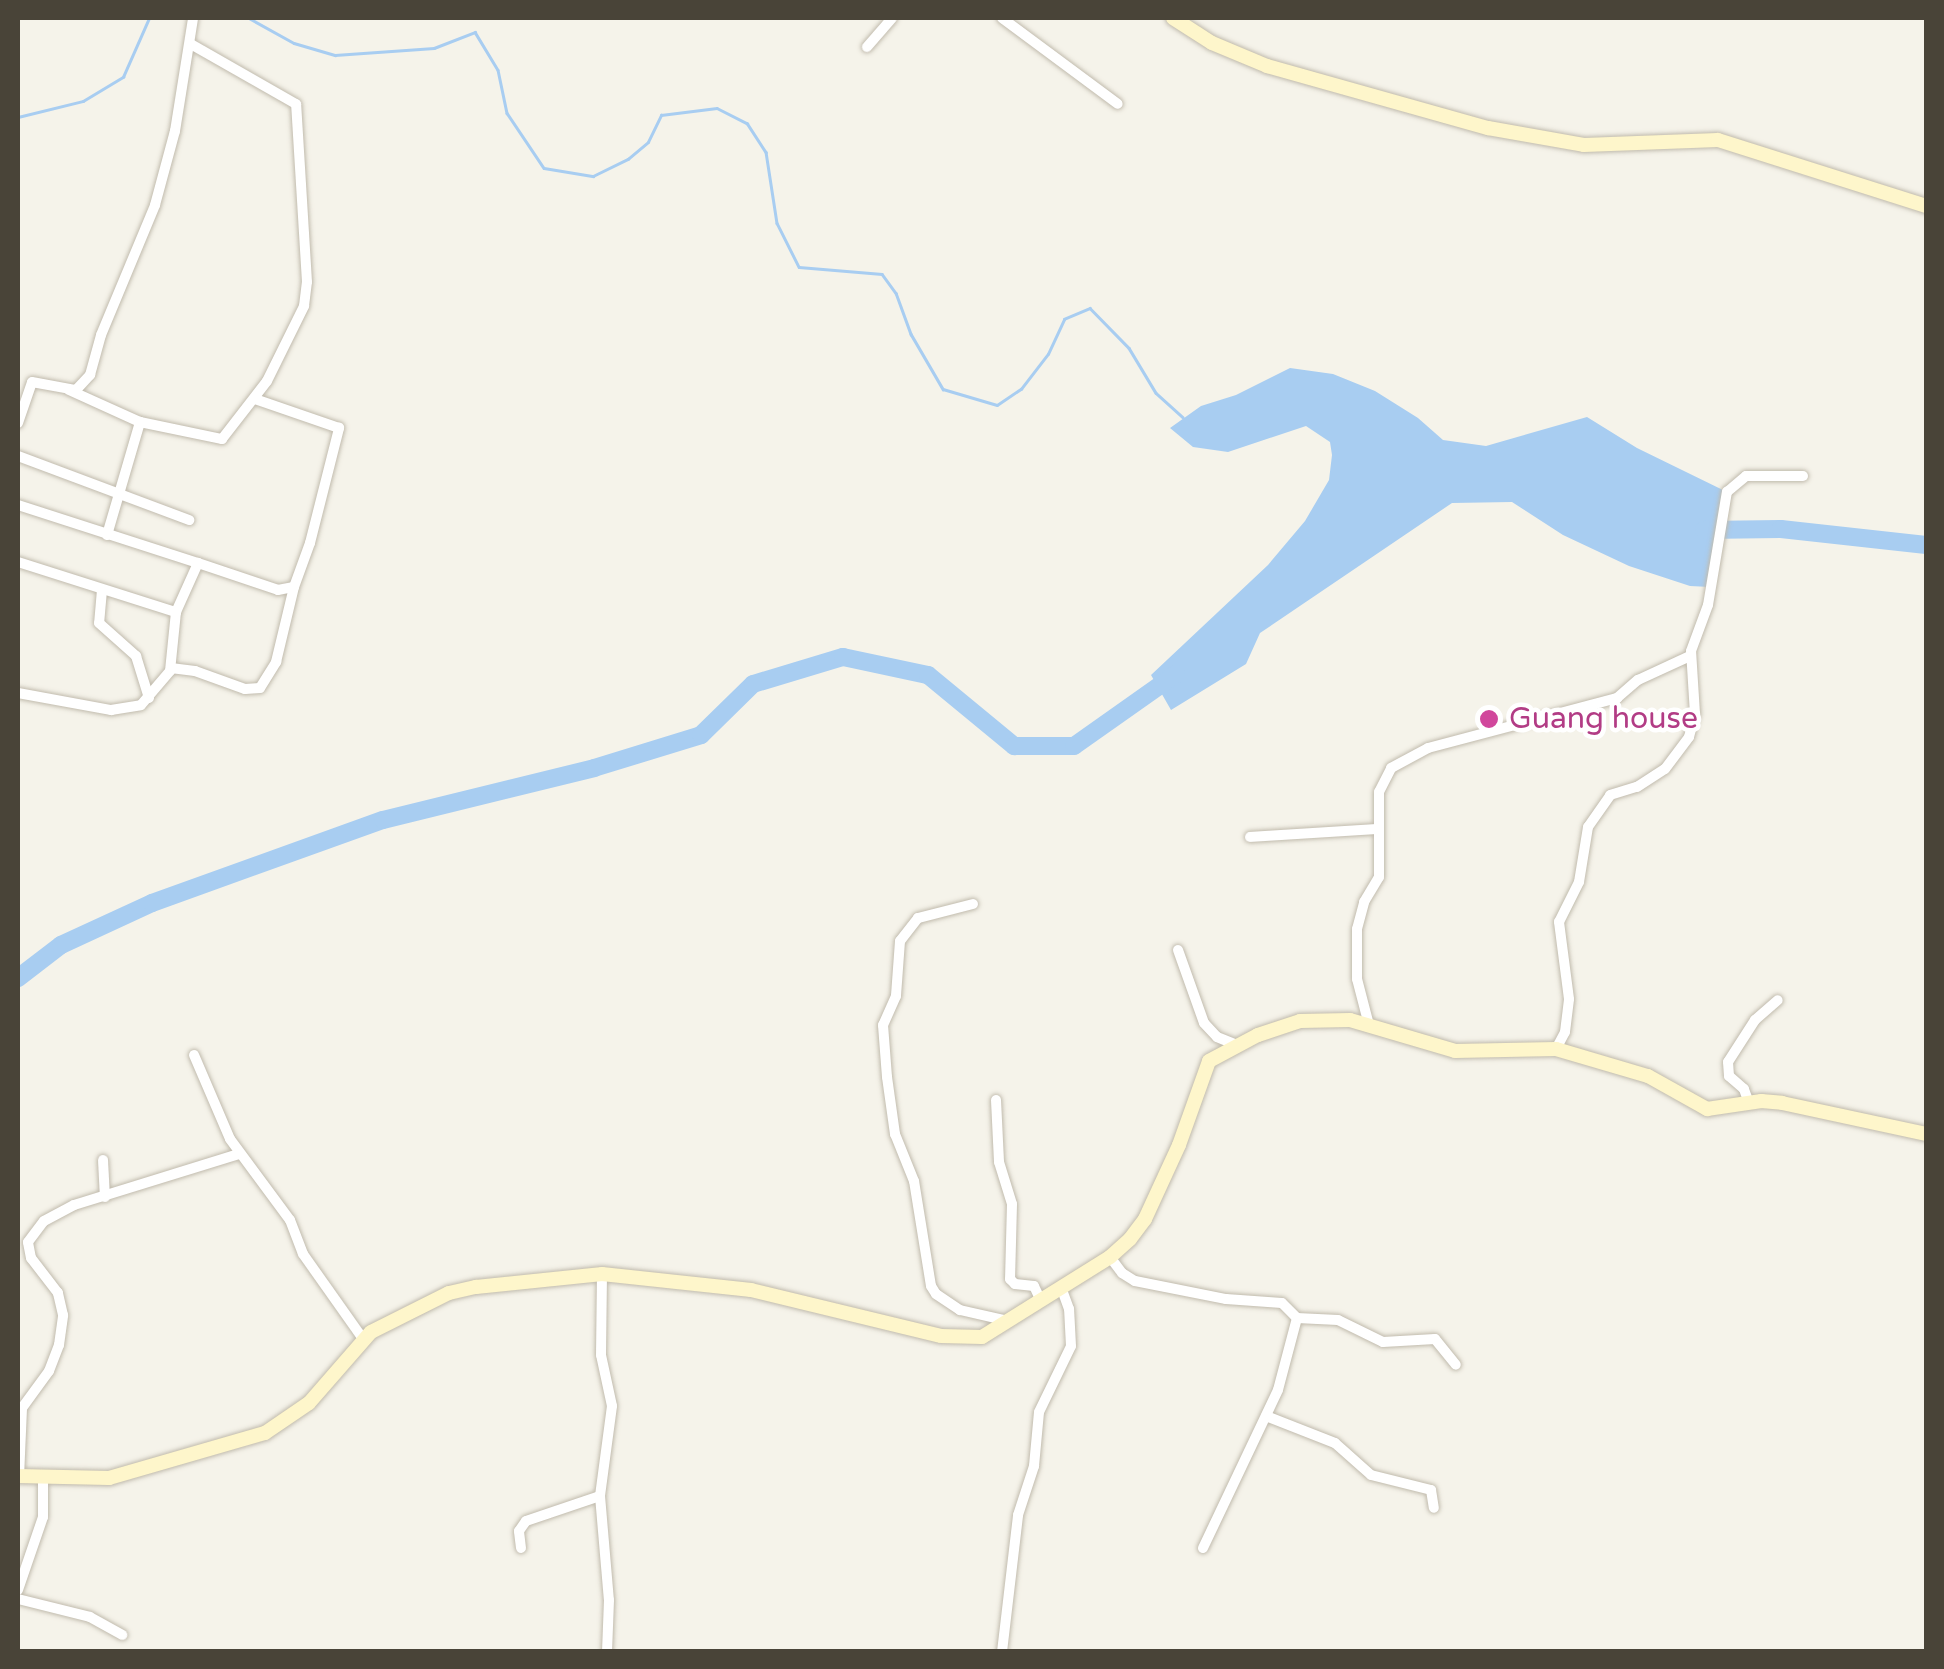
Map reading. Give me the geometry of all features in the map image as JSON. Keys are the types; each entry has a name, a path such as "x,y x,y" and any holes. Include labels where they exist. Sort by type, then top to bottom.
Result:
{"street":[{"path":"69,390 82,388 90,374 101,335 155,205 175,132 193,18"},
{"path":"867,47 892,18"},
{"path":"1002,18 1118,104"},
{"path":"1173,18 1201,37 1267,66 1503,131 1584,145 1718,140 1926,206"},
{"path":"18,423 32,382 69,390 140,422 218,440 227,436 256,399 304,306 307,282 298,111 290,97 191,44"},
{"path":"171,668 195,671 245,688 260,688 276,662 339,428 256,399"},
{"path":"106,535 140,422"},
{"path":"18,456 189,520"},
{"path":"1556,1050 1565,1032 1569,999 1560,922 1580,882 1584,838 1610,795 1637,787 1664,769 1689,736 1695,714 1690,656 1705,616 1727,492 1746,476 1803,476"},
{"path":"18,506 278,590 294,587"},
{"path":"18,562 176,612"},
{"path":"18,692 123,710 150,698 171,668 176,612 198,563"},
{"path":"102,590 99,623 136,656 150,698"},
{"path":"1369,1025 1357,979 1356,943 1359,915 1379,876 1376,829 1383,779 1414,752 1614,700 1638,680 1690,656"},
{"path":"1250,837 1376,829"},
{"path":"973,904 918,918 900,942 896,996 884,1025 887,1077 895,1134 914,1181 931,1286 960,1310 1009,1322"},
{"path":"1178,950 1204,1024 1217,1037 1236,1045"},
{"path":"1750,1103 1742,1086 1728,1076 1728,1062 1754,1020 1778,1000"},
{"path":"240,1154 157,1176 54,1215 22,1248 58,1294 63,1315 55,1358 22,1408 18,1476 126,1474 265,1433 310,1404 364,1340 396,1318 464,1288 602,1274 751,1290 958,1338 982,1337 1110,1257 1144,1219 1179,1145 1204,1068 1236,1045 1300,1021 1331,1018 1369,1025 1455,1051 1556,1050 1648,1076 1707,1110 1750,1103 1804,1107 1926,1134"},
{"path":"194,1055 216,1114 240,1154 290,1220 303,1254 364,1340"},
{"path":"996,1100 999,1162 1012,1204 1010,1279 1015,1284 1034,1286 1040,1301"},
{"path":"104,1160 105,1197"},
{"path":"1110,1257 1125,1276 1144,1284 1226,1299 1282,1304 1290,1306 1297,1318 1294,1342 1266,1416 1203,1548"},
{"path":"602,1274 601,1355 612,1406 600,1496 609,1600 607,1652"},
{"path":"1002,1652 1018,1515 1034,1466 1039,1412 1072,1346 1070,1309 1061,1288"},
{"path":"1297,1318 1327,1316 1383,1342 1435,1339 1456,1365"},
{"path":"1266,1416 1335,1443 1372,1475 1429,1489 1434,1508"},
{"path":"18,1590 43,1518 43,1478"},
{"path":"521,1548 520,1530 526,1520 600,1496"},
{"path":"18,1599 90,1617 122,1635"}],"water":[{"path":"1290,368 1333,374 1375,391 1418,418 1443,440 1486,446 1587,417 1637,448 1727,492 1710,587 1690,586 1629,566 1563,535 1512,502 1452,503 1260,633 1246,664 1171,710 1151,675 1268,565 1305,521 1329,480 1332,455 1330,442 1306,426 1228,452 1193,447 1170,428 1201,406 1236,395"}],"waterway":[{"path":"18,117 83,101 123,77 149,18"},
{"path":"249,18 294,43 335,55 434,48 475,32 498,70 507,113 544,168 593,176 628,159 648,142 661,115 717,108 747,123 766,152 777,223 799,267 882,274 896,293 911,334 943,389 997,405 1021,389 1048,354 1064,319 1090,308 1129,348 1156,393 1183,417"},
{"path":"1704,530 1781,529 1926,545"},
{"path":"18,978 61,945 152,903 383,820 594,768 701,735 753,684 843,657 928,675 1014,746 1074,746 1176,674"}],"place":[{"name":"Guang house","path":"1489,719"}]}
